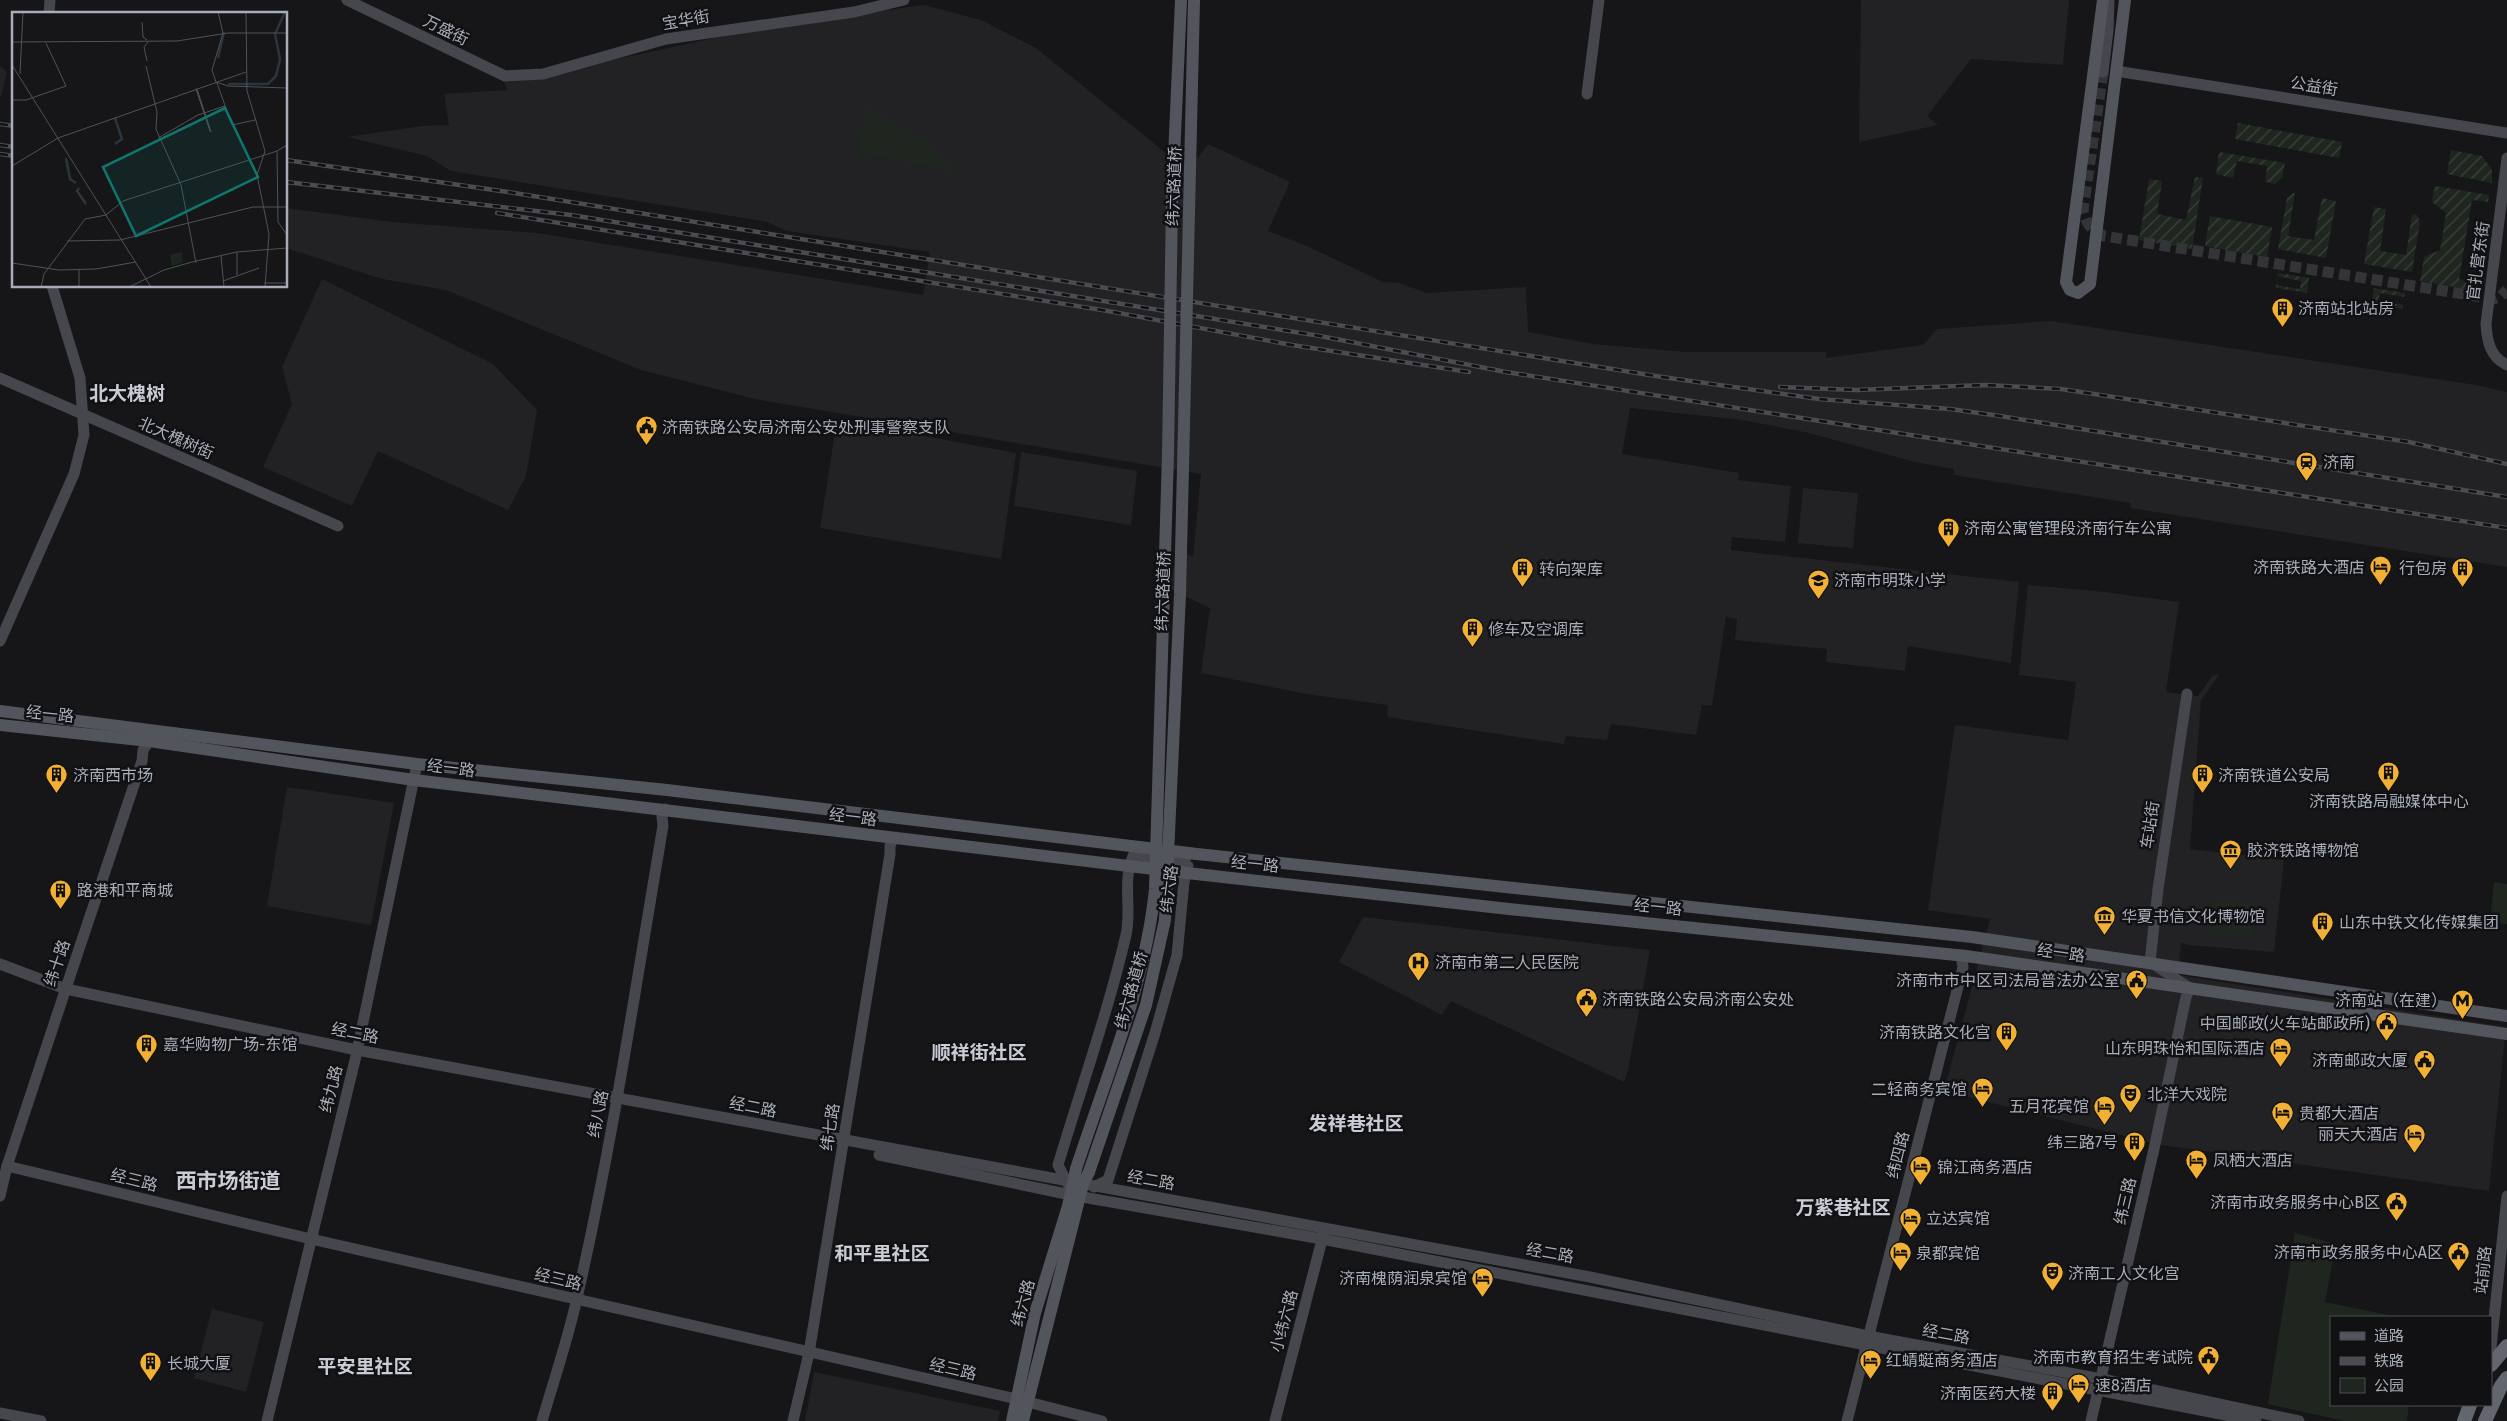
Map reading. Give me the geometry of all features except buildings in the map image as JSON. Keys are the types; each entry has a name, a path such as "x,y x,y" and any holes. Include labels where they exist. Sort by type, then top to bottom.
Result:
{"highway":[{"path":"2492,1364 2507,1346"},
{"path":"2492,1406 2507,1378"},
{"path":"2464,1421 2470,1406"},
{"path":"2485,1421 2492,1406"}],"main road":[{"name":"纬六路道桥","path":"1076,1168 1136,989 1151,926 1155,890 1168,454 1172,202 1181,0"},
{"name":"纬六路道桥","path":"1089,1172 1146,1005 1166,920 1180,595 1194,0"},
{"path":"2103,0 2066,282 2070,290 2078,293 2090,284 2109,72 2126,0"},
{"name":"经一路","path":"0,711 417,764 667,790 1190,853 1972,937 2507,1016"},
{"name":"经一路","path":"0,725 149,741 414,780 1187,873 1509,909 1966,956 2507,1034"},
{"name":"纬六路","path":"1012,1421 1022,1401 1078,1187 1076,1168"},
{"name":"纬六路","path":"1078,1187 1089,1172"},
{"name":"纬六路","path":"1022,1401 1023,1421"}],"street":[{"name":"万盛街","path":"347,0 505,76"},
{"name":"宝华街","path":"505,76 543,74 666,39 854,12 904,0"},
{"path":"1588,94 1599,0"},
{"path":"2109,0 2109,72"},
{"name":"公益街","path":"2109,72 2507,133"},
{"name":"官扎营东街","path":"2505,364 2494,356 2486,336 2503,230 2507,158"},
{"path":"0,641 74,474 84,435 80,378 53,288"},
{"name":"北大槐树街","path":"0,378 338,526"},
{"name":"车站街","path":"2150,962 2159,880 2187,694"},
{"name":"纬十路","path":"0,1196 7,1166 139,770 143,750 149,741"},
{"name":"纬九路","path":"267,1421 356,1053 417,764"},
{"name":"纬八路","path":"542,1421 577,1300 617,1100 663,826 662,817 665,810"},
{"name":"纬七路","path":"793,1421 808,1353 844,1144 890,846 893,838"},
{"name":"纬六路","path":"1130,865 1133,856 1183,862 1190,853"},
{"name":"纬六路","path":"1078,1187 1108,1180 1156,1033 1177,955 1184,882 1190,853"},
{"path":"1078,1187 1058,1165 1110,995 1127,932 1129,883 1127,875 1130,865"},
{"name":"纬四路","path":"1847,1421 1961,976 1962,961 1966,956"},
{"path":"2150,962 2190,988"},
{"name":"经二路","path":"0,964 65,991"},
{"name":"经二路","path":"0,970 65,991 356,1053 617,1100 1323,1234 1590,1277 1867,1341 2299,1421"},
{"name":"纬三路","path":"2091,1421 2101,1384 2186,997 2190,988"},
{"name":"经三路","path":"7,1166 311,1239 1022,1401 1102,1421"},
{"name":"经二路","path":"1078,1187 1323,1234"},
{"name":"站前路","path":"2492,1338 2507,1196"},
{"name":"小纬六路","path":"1275,1421 1323,1234"},
{"name":"经二路","path":"2101,1384 2256,1421"},
{"path":"0,1413 41,1421"}],"shaded area":[{"path":"1861,0 2069,0 2063,65 1971,59 1927,116 1938,125 1859,142"},
{"path":"924,5 981,20 1036,48 1188,171 1208,144 1290,182 1268,231 1307,246 1383,282 1399,283 1427,293 1526,287 1528,332 1593,344 1687,352 1826,352 1826,358 1923,345 1937,329 2051,321 2476,385 2507,392 2507,567 2130,508 2131,503 1954,475 1954,469 1915,462 1809,433 1743,420 1630,408 1622,454 1739,473 1738,480 1791,486 1785,542 1732,537 1731,550 2019,582 2011,663 1908,646 1905,671 1826,662 1827,649 1735,640 1737,619 1726,617 1712,706 1702,705 1696,735 1611,724 1607,740 1566,736 1564,744 1387,717 1388,705 1306,694 1201,673 1210,608 1165,587 1181,551 1193,557 1201,474 755,399 641,370 446,290 382,279 288,249 288,208 392,222 537,233 923,295 930,252 787,231 768,222 451,171 427,156 347,137 422,126 449,125 444,94 507,90 504,81 646,53 763,27"},
{"path":"0,66 7,72 1,97 0,96"},
{"path":"322,279 493,364 537,410 526,476 508,510 378,451 352,506 263,467 292,404 282,367"},
{"path":"837,420 1016,453 1001,559 820,528"},
{"path":"1021,452 1137,471 1131,525 1014,506"},
{"path":"1803,488 1858,493 1853,548 1798,543"},
{"path":"2028,585 2105,592 2179,602 2166,692 2198,696 2213,675 2219,675 2201,700 2190,849 2284,860 2274,952 2188,945 2181,942 2178,975 2506,1027 2489,1191 2161,1145 1944,1091 1990,919 1928,910 1955,725 2068,740 2076,682 2019,675"},
{"path":"287,787 394,803 371,925 267,906"},
{"path":"1363,917 1650,950 1628,1070 1624,1082 1451,1001 1442,1015 1339,962"},
{"path":"212,1309 264,1322 246,1392 194,1378"},
{"path":"814,1372 1000,1411 998,1421 805,1421"}],"green space":[{"path":"867,108 902,128 926,145 938,154 954,172 857,152"},
{"path":"2238,123 2342,142 2339,158 2235,139"},
{"path":"2451,150 2482,156 2492,170 2492,183 2447,174"},
{"path":"2219,152 2285,163 2282,178 2275,184 2265,182 2267,166 2237,161 2233,178 2216,174"},
{"path":"2195,177 2203,178 2192,249 2139,240 2149,179 2162,181 2157,214 2186,220"},
{"path":"2435,186 2489,195 2488,202 2472,200 2459,279 2473,283 2472,290 2420,281 2424,257 2440,250 2446,213 2432,202"},
{"path":"2295,193 2288,236 2314,240 2322,198 2336,201 2326,258 2278,249 2287,198"},
{"path":"2374,207 2386,209 2380,251 2406,255 2412,214 2417,215 2420,222 2412,272 2364,264"},
{"path":"2210,216 2272,227 2267,257 2205,246"},
{"path":"2278,273 2309,278 2307,293 2276,288 2276,285 2300,289 2301,281 2277,276"},
{"path":"2374,288 2405,293 2404,297 2380,293 2378,301 2403,305 2403,309 2371,304"},
{"path":"2494,882 2507,884 2507,924 2490,922"},
{"path":"2214,901 2254,904 2253,937 2212,934"},
{"path":"2295,1233 2336,1244 2325,1302 2393,1316 2330,1316 2330,1406 2409,1406 2407,1421 2345,1421 2268,1404"}],"tunnel":[{"path":"2103,72 2083,210 2092,229 2104,236 2494,299 2501,296 2507,290"}],"railway":[{"path":"0,124 12,126"},
{"path":"0,145 12,147"},
{"path":"0,154 12,156"},
{"path":"288,160 508,192 1662,377 1819,399 1950,409 2000,416 2507,497"},
{"path":"288,182 571,215 1320,336 1506,372 2507,528"},
{"path":"497,213 1108,311 1292,345 1469,372"},
{"path":"1780,387 1856,390 1985,385 2061,389 2409,442 2507,464"}],"place":[{"name":"济南站北站房","path":"2282,327"},
{"name":"济南铁路公安局济南公安处刑事警察支队","path":"646,446"},
{"name":"济南","path":"2307,481"},
{"name":"济南公寓管理段济南行车公寓","path":"1948,547"},
{"name":"济南铁路大酒店","path":"2381,586"},
{"name":"行包房","path":"2463,587"},
{"name":"转向架库","path":"1523,588"},
{"name":"济南市明珠小学","path":"1818,599"},
{"name":"修车及空调库","path":"1472,648"},
{"name":"济南铁路局融媒体中心","path":"2389,791"},
{"name":"济南西市场","path":"57,794"},
{"name":"济南铁道公安局","path":"2202,794"},
{"name":"胶济铁路博物馆","path":"2231,869"},
{"name":"路港和平商城","path":"61,909"},
{"name":"华夏书信文化博物馆","path":"2105,935"},
{"name":"山东中铁文化传媒集团","path":"2323,941"},
{"name":"济南市第二人民医院","path":"1419,981"},
{"name":"济南市市中区司法局普法办公室","path":"2136,999"},
{"name":"济南铁路公安局济南公安处","path":"1586,1018"},
{"name":"济南站（在建）","path":"2463,1019"},
{"name":"中国邮政(火车站邮政所)","path":"2386,1042"},
{"name":"济南铁路文化宫","path":"2007,1051"},
{"name":"嘉华购物广场-东馆","path":"147,1063"},
{"name":"山东明珠怡和国际酒店","path":"2281,1067"},
{"name":"济南邮政大厦","path":"2424,1079"},
{"name":"二轻商务宾馆","path":"1983,1108"},
{"name":"北洋大戏院","path":"2131,1113"},
{"name":"五月花宾馆","path":"2105,1125"},
{"name":"贵都大酒店","path":"2283,1132"},
{"name":"丽天大酒店","path":"2414,1153"},
{"name":"纬三路7号","path":"2134,1161"},
{"name":"凤栖大酒店","path":"2197,1179"},
{"name":"锦江商务酒店","path":"1921,1186"},
{"name":"济南市政务服务中心B区","path":"2396,1221"},
{"name":"立达宾馆","path":"1910,1237"},
{"name":"济南市政务服务中心A区","path":"2459,1271"},
{"name":"泉都宾馆","path":"1900,1272"},
{"name":"济南工人文化宫","path":"2052,1292"},
{"name":"济南槐荫润泉宾馆","path":"1483,1297"},
{"name":"济南市教育招生考试院","path":"2209,1376"},
{"name":"红蜻蜓商务酒店","path":"1870,1379"},
{"name":"长城大厦","path":"151,1382"},
{"name":"速8酒店","path":"2079,1404"},
{"name":"济南医药大楼","path":"2052,1412"}],"district":[{"name":"北大槐树","path":"127,393"},
{"name":"顺祥街社区","path":"979,1052"},
{"name":"发祥巷社区","path":"1356,1123"},
{"name":"西市场街道","path":"228,1181"},
{"name":"万紫巷社区","path":"1843,1207"},
{"name":"和平里社区","path":"882,1253"},
{"name":"平安里社区","path":"365,1366"}]}
